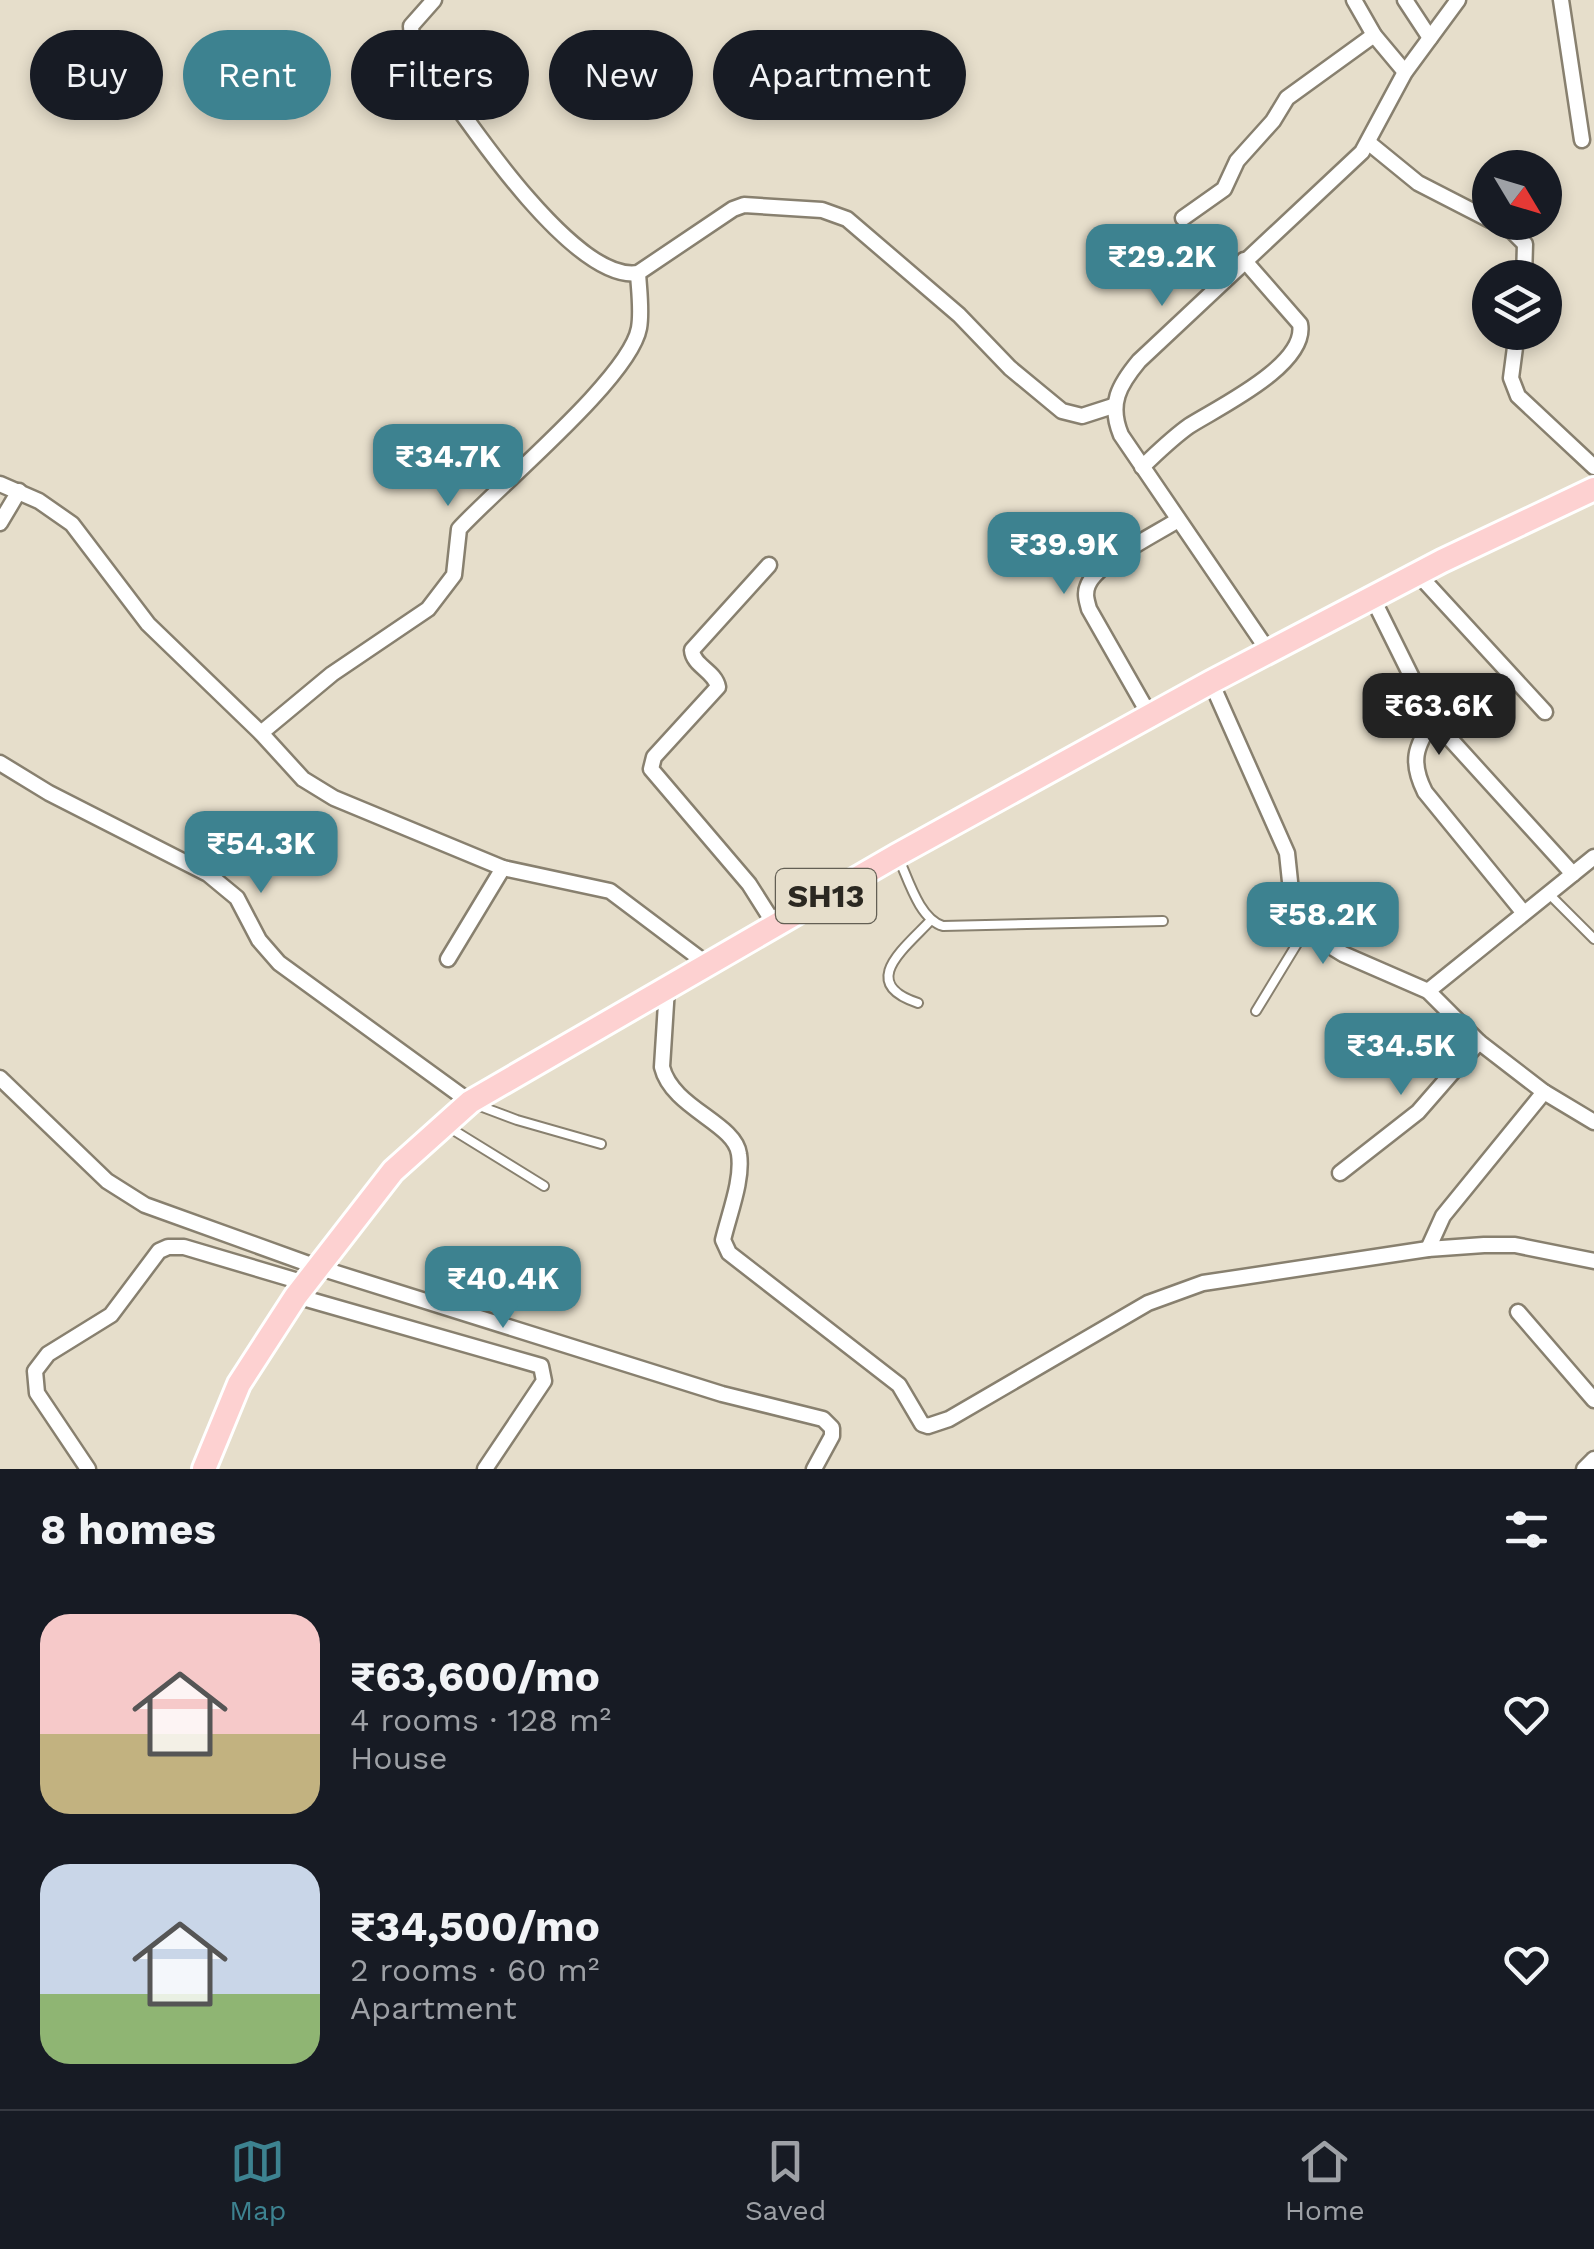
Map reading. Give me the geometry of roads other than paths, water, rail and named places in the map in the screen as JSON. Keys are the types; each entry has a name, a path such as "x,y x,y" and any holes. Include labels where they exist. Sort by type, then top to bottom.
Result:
{"main road":[{"name":"SH13","path":"204,1469 239,1384 306,1282 393,1172 470,1102 897,855 1211,682 1593,485"}],"street":[{"path":"434,0 411,26 412,39 500,166 537,210 590,256 622,273 638,274 744,205 822,210 860,228 960,314 1010,368 1062,411 1082,416 1113,406"},
{"path":"1354,0 1374,35 1406,72"},
{"path":"1405,0 1430,38"},
{"path":"1269,652 1120,435 1113,406 1126,376 1139,361 1244,260 1342,174 1369,143 1406,72 1458,0"},
{"path":"1561,0 1582,140"},
{"path":"1183,218 1224,188 1237,161 1274,121 1287,98 1374,35"},
{"path":"1369,143 1418,183 1472,210"},
{"path":"1142,468 1186,428 1260,385 1297,344 1300,324 1244,260"},
{"path":"261,733 332,674 414,621 446,589 454,575 459,529 626,357 639,327 638,274"},
{"path":"1515,350 1511,378 1518,396 1593,485"},
{"path":"0,484 19,491 72,524 148,624 261,733 290,768 334,798 502,868 610,892 707,964"},
{"path":"0,523 19,491"},
{"path":"1150,716 1089,609 1086,593 1088,583 1104,568 1178,520"},
{"path":"769,565 692,650 718,687 654,757 652,769 749,884 775,925"},
{"path":"1418,574 1545,712"},
{"path":"1372,597 1433,720 1572,874"},
{"path":"1211,682 1286,853 1293,910 1306,930 1344,954 1428,990 1479,1042 1544,1092 1594,1122"},
{"path":"1433,720 1414,754 1425,792 1523,912"},
{"path":"0,762 48,793 177,856 217,881 236,898 259,940 278,962 470,1102"},
{"path":"1428,990 1594,857"},
{"path":"448,960 502,868"},
{"path":"666,988 664,1078 678,1096 728,1135 739,1151 723,1240 730,1253 900,1385 922,1424 928,1426 1148,1302 1202,1283 1428,1249 1515,1245 1594,1260"},
{"path":"1340,1173 1418,1112 1479,1042"},
{"path":"0,1078 88,1164 145,1206 306,1282 541,1366 544,1381 485,1469"},
{"path":"1428,1249 1444,1216 1544,1092"},
{"path":"88,1469 37,1392 35,1371 48,1354 111,1315 159,1251 168,1247 184,1248 823,1418 832,1428 832,1436 814,1469"},
{"path":"1518,1312 1594,1400"},
{"path":"1584,1469 1594,1459"}],"lane":[{"path":"897,855 931,920 944,926 1162,921"},
{"path":"1548,893 1594,939"},
{"path":"918,1003 896,994 888,983 888,975 898,955 931,920"},
{"path":"1256,1011 1306,930"},
{"path":"470,1102 602,1144"},
{"path":"444,1124 544,1186"}]}
